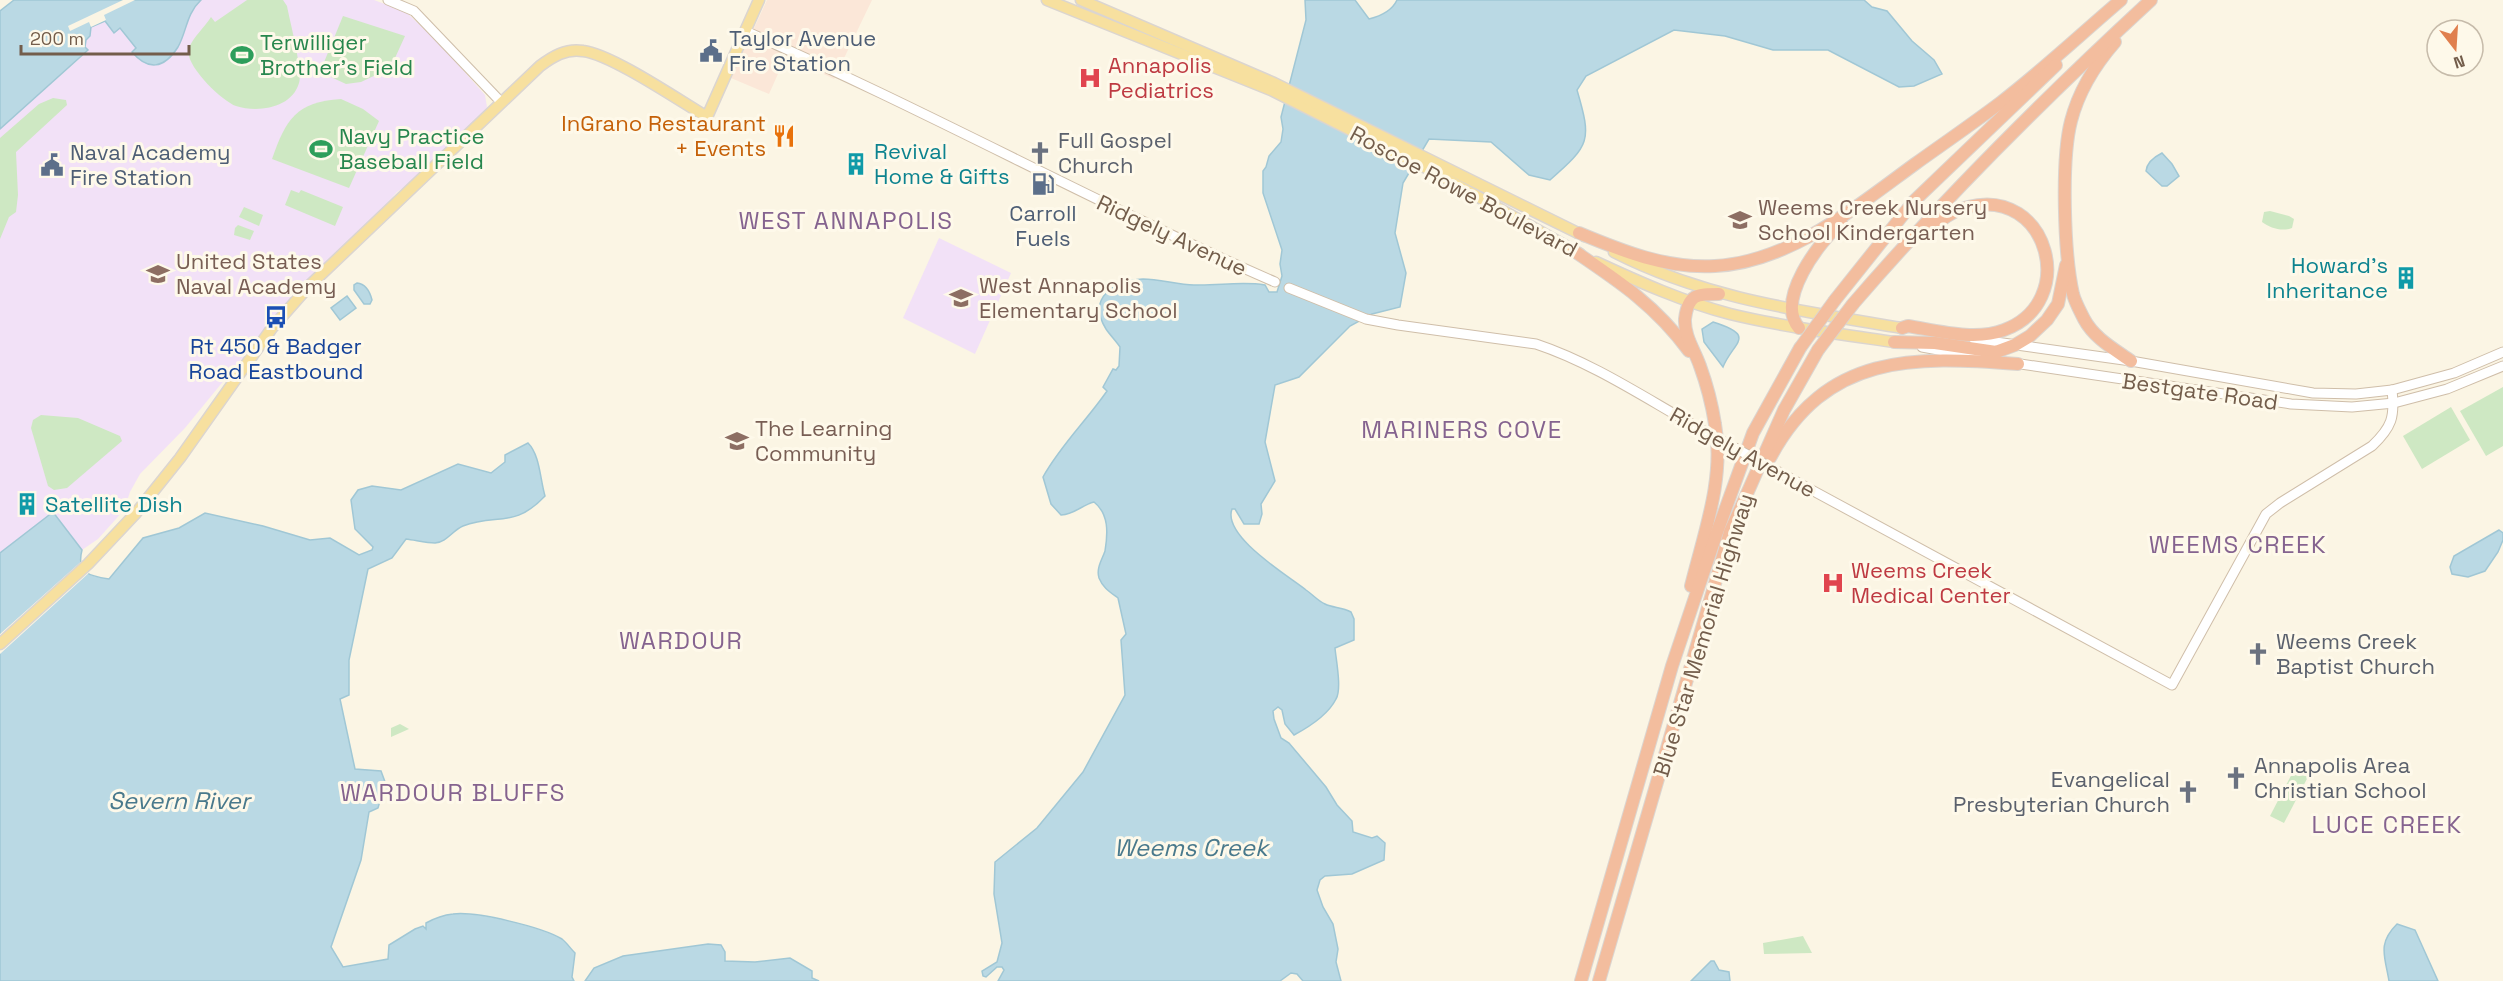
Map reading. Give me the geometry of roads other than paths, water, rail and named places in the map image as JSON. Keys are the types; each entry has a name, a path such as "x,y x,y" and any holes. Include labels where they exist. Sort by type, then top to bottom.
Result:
{"highway":[{"path":"1579,233 1627,252 1658,260 1694,265 1737,263 1766,256 1792,246 1891,182 2001,102 2123,0"},
{"name":"Blue Star Memorial Highway","path":"1581,981 1672,666 1753,433 1800,348 1914,201 2123,0"},
{"path":"2131,361 2098,337 2084,320 2073,294 2068,252 2067,152 2071,122 2080,93 2096,64 2152,0"},
{"name":"Blue Star Memorial Highway","path":"1599,981 1724,551 1744,496 1784,410 1818,350 1853,304 1904,244 2061,83 2152,0"},
{"path":"1799,328 1791,309 1803,271 1822,242 1891,182"},
{"path":"1902,328 1908,326 1971,334 2004,330 2022,322 2035,309 2048,275 2045,245 2038,232 2017,213 1998,205 1984,204 1966,207 1904,244"},
{"path":"1574,251 1635,292 1662,316 1700,366"},
{"path":"1894,342 1935,343 1996,352 2016,345 2047,320 2058,304 2068,252"},
{"path":"1672,666 1715,494 1718,440 1700,366 1687,336 1685,321 1689,301 1693,297 1703,294 1719,294"},
{"path":"1691,663 1754,487 1779,440 1812,400 1833,386 1863,372 1891,364 1925,360 2018,364"}],"main road":[{"path":"388,0 414,11 501,102"},
{"path":"0,644 88,564 136,513 180,458 272,328 309,286 501,102 547,61 574,50 598,55 707,117 759,0"},
{"name":"Roscoe Rowe Boulevard","path":"1047,0 1273,86"},
{"name":"Roscoe Rowe Boulevard","path":"1081,0 1273,86 1430,165 1579,233 1654,271 1719,294 1902,328"},
{"name":"Ridgely Avenue","path":"745,31 983,142 1185,243 1275,282"},
{"path":"681,102 697,104 705,102 724,79"},
{"name":"Roscoe Rowe Boulevard","path":"1430,165 1574,251 1689,301 1729,313 1799,328 1894,342"},
{"name":"Ridgely Avenue","path":"1289,288 1366,318 1398,325 1536,344 1585,365 2172,685 2266,514 2372,446 2384,434 2392,420 2394,403"},
{"name":"Bestgate Road","path":"1902,328 2131,361 2313,393 2355,394 2392,390 2454,373 2503,352"},
{"name":"Bestgate Road","path":"1894,342 2018,364 2291,404 2352,408 2394,403 2448,389 2503,366"},
{"path":"2392,390 2394,403"}],"water":[{"path":"14,0 201,0 192,11 178,47 167,60 156,65 144,62 132,52 136,48 120,28 114,33 105,21 91,27 85,47 88,50 0,129 0,11"},
{"name":"Weems Creek","path":"1305,0 1355,0 1369,19 1386,12 1397,0 1864,0 1872,7 1887,11 1912,41 1934,60 1942,74 1914,86 1899,87 1828,50 1773,50 1725,36 1674,30 1586,76 1577,90 1585,121 1584,141 1580,150 1550,180 1529,175 1491,142 1429,139 1403,183 1395,233 1406,273 1400,307 1372,314 1350,326 1299,377 1275,385 1265,442 1275,481 1261,504 1262,514 1259,524 1244,524 1235,509 1232,509 1232,520 1237,531 1258,554 1320,601 1351,612 1354,619 1354,640 1335,648 1339,688 1333,705 1312,724 1294,735 1285,724 1282,710 1278,707 1273,711 1281,738 1289,743 1326,787 1337,805 1352,821 1353,832 1372,838 1377,836 1385,843 1384,860 1352,874 1325,876 1320,880 1317,890 1323,907 1333,924 1338,949 1336,962 1341,981 1303,981 1297,974 1291,973 1280,981 998,981 1004,970 1002,967 997,967 986,977 983,976 982,971 997,962 1002,943 994,894 995,862 1037,828 1083,772 1125,695 1121,640 1126,634 1118,598 1105,587 1098,574 1106,544 1105,518 1094,502 1061,515 1051,504 1043,477 1057,455 1107,391 1103,387 1113,369 1116,370 1119,366 1120,347 1106,329 1099,308 1106,293 1123,283 1143,279 1188,285 1256,284 1265,285 1269,292 1277,292 1282,276 1280,264 1282,250 1263,193 1263,171 1269,156 1281,142 1283,129 1281,117 1306,20"},
{"path":"2162,153 2179,176 2167,186 2162,186 2146,171 2151,160"},
{"path":"357,283 369,291 372,300 370,304 364,304 354,290 354,285"},
{"path":"347,296 356,308 340,320 331,308"},
{"path":"1713,322 1735,331 1739,336 1739,340 1723,367 1704,342 1702,329"},
{"name":"Severn River","path":"528,443 535,454 545,496 534,506 514,517 486,520 463,526 439,542 406,539 392,558 368,569 349,660 349,695 340,699 355,769 381,771 388,790 382,794 378,808 369,812 361,860 331,947 343,967 388,959 389,945 415,929 423,926 426,929 426,923 429,921 449,914 492,917 525,925 562,939 575,953 572,977 574,981 0,981 0,553 53,512 82,550 81,564 86,572 109,579 143,538 179,528 205,513 263,526 310,540 330,538 359,555 372,550 373,547 355,529 351,500 358,490 372,486 401,490 458,464 491,473 505,462 505,455"},
{"path":"2499,530 2503,533 2503,540 2485,571 2468,577 2452,574 2450,567 2454,556"},
{"path":"2397,924 2415,930 2438,981 2389,981 2384,951 2387,938"},
{"path":"708,944 721,945 725,952 725,961 755,962 790,958 812,971 812,978 819,981 585,981 594,968 623,956"},
{"path":"1711,961 1714,961 1719,970 1729,972 1730,981 1691,981"}],"place":[{"name":"Taylor Avenue Fire Station","path":"711,51"},
{"name":"Terwilliger Brother's Field","path":"242,55"},
{"name":"Annapolis Pediatrics","path":"1090,78"},
{"name":"InGrano Restaurant + Events","path":"784,136"},
{"name":"Navy Practice Baseball Field","path":"321,149"},
{"name":"Full Gospel Church","path":"1040,153"},
{"name":"Revival Home & Gifts","path":"856,164"},
{"name":"Naval Academy Fire Station","path":"52,165"},
{"name":"Carroll Fuels","path":"1043,184"},
{"name":"Weems Creek Nursery School Kindergarten","path":"1740,220"},
{"name":"United States Naval Academy","path":"158,274"},
{"name":"Howard's Inheritance","path":"2406,278"},
{"name":"West Annapolis Elementary School","path":"961,298"},
{"name":"Rt 450 & Badger Road Eastbound","path":"276,317"},
{"name":"The Learning Community","path":"737,441"},
{"name":"Satellite Dish","path":"27,504"},
{"name":"Weems Creek Medical Center","path":"1833,583"},
{"name":"Weems Creek Baptist Church","path":"2258,654"},
{"name":"Annapolis Area Christian School","path":"2236,778"},
{"name":"Evangelical Presbyterian Church","path":"2188,792"}],"district":[{"name":"WEST ANNAPOLIS","path":"846,221"},
{"name":"MARINERS COVE","path":"1462,430"},
{"name":"WEEMS CREEK","path":"2238,545"},
{"name":"WARDOUR","path":"681,641"},
{"name":"WARDOUR BLUFFS","path":"453,793"},
{"name":"LUCE CREEK","path":"2387,825"}]}
